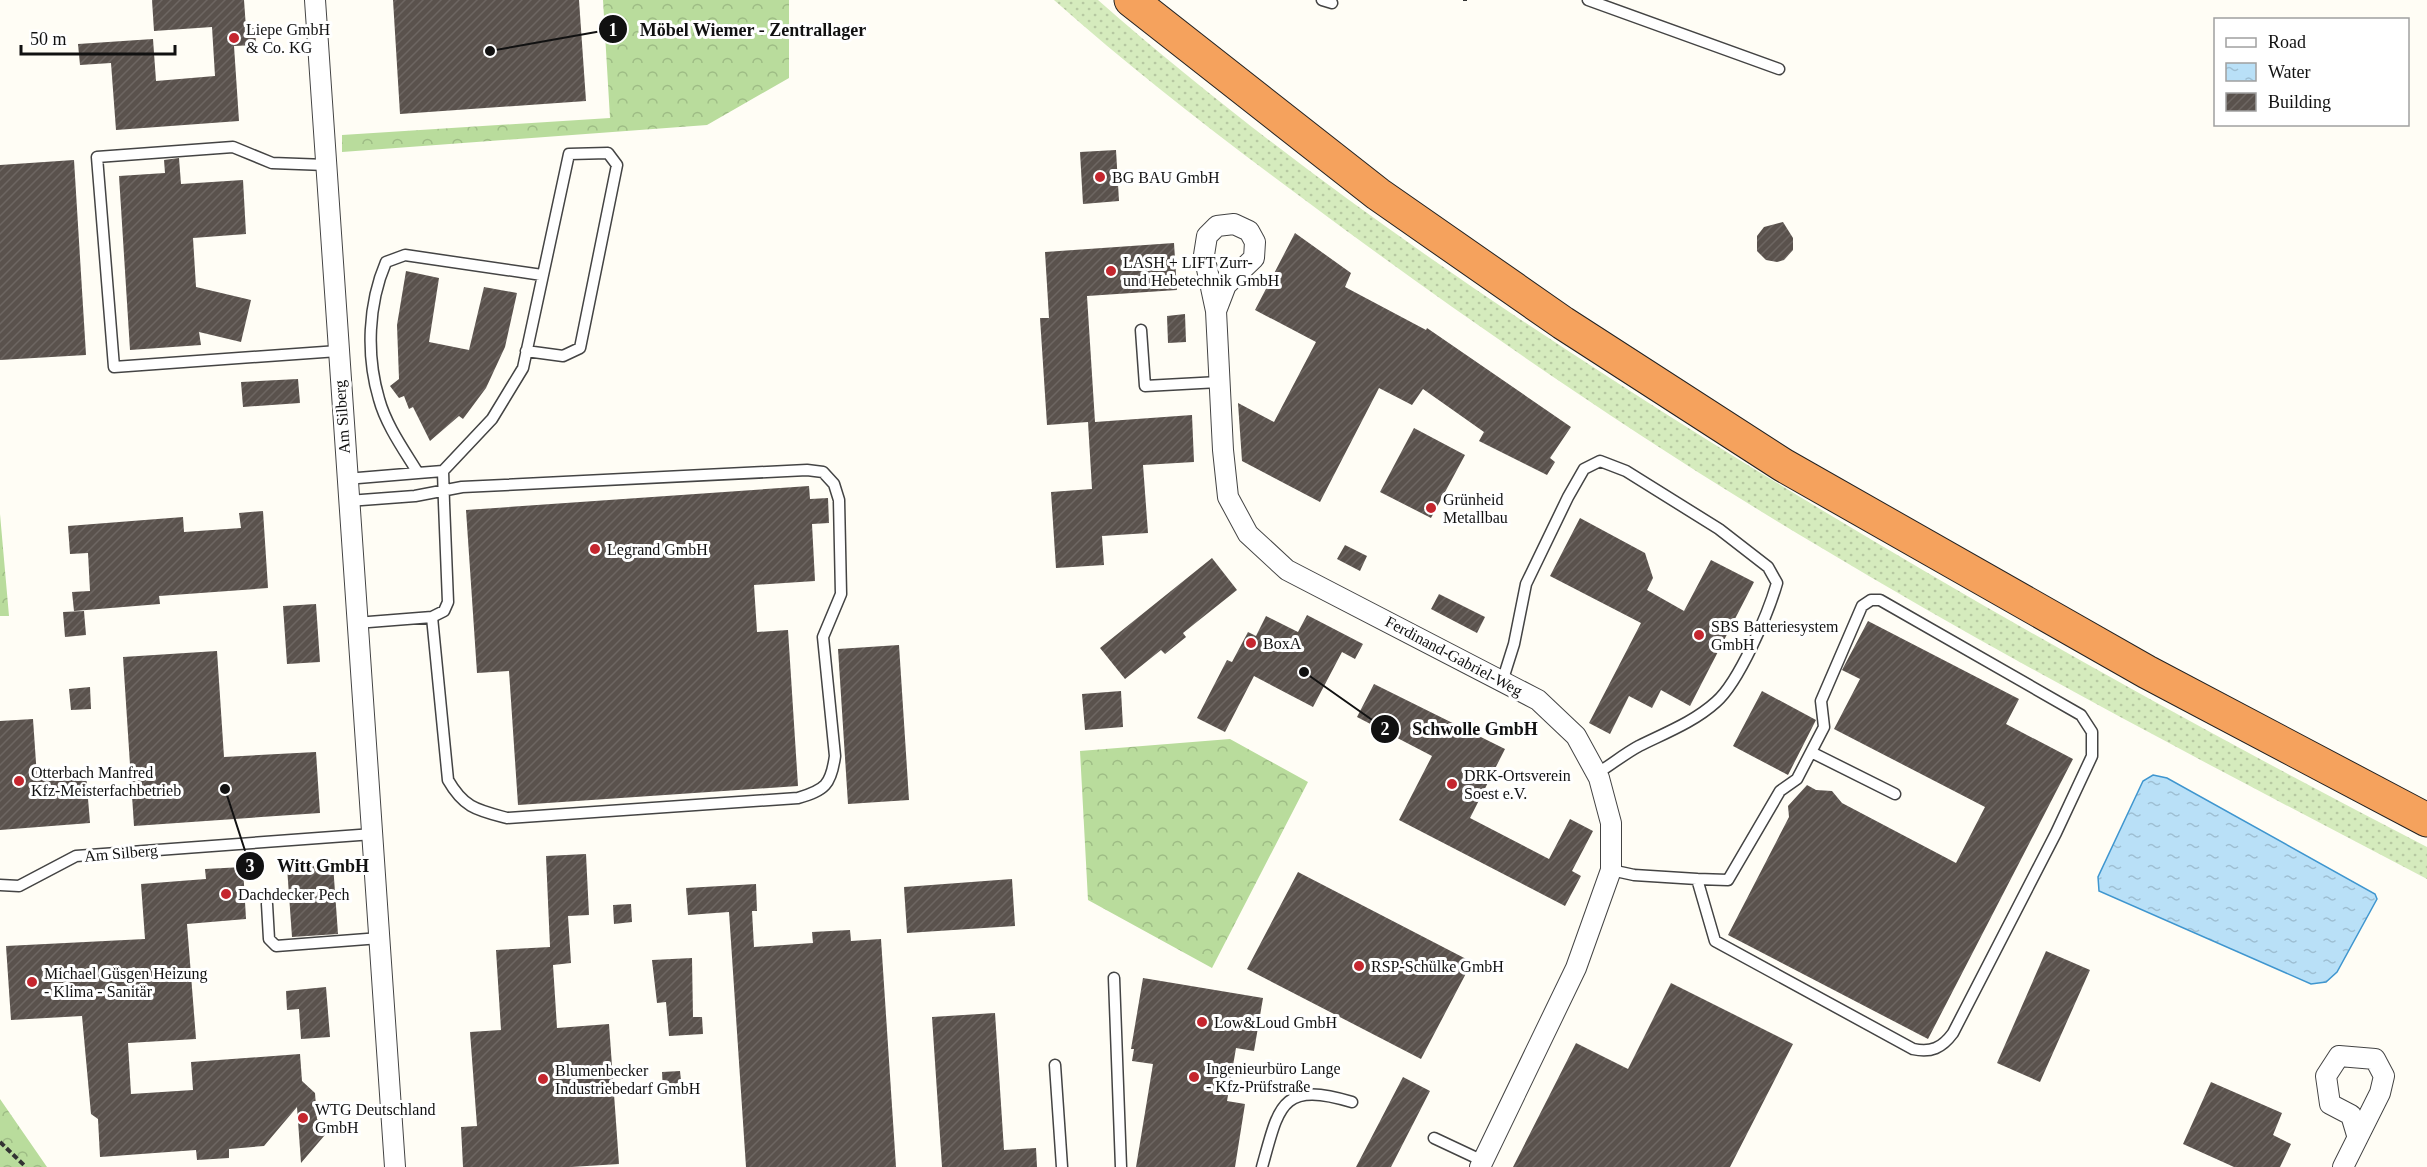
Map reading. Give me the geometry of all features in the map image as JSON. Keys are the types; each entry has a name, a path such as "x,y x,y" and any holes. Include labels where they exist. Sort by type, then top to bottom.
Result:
{"highway":[{"path":"1131,0 1378,194 1563,323 1783,465 2147,672 2427,820"}],"street":[{"name":"Am Silberg","path":"315,0 346,479 395,1167"},
{"name":"Ferdinand-Gabriel-Weg","path":"1216,311 1228,497 1248,534 1287,570 1538,700 1576,736 1596,774 1611,823 1611,870 1576,968 1482,1164"},
{"path":"2343,1167 2357,1135"}],"lane":[{"path":"1588,0 1779,69"},
{"path":"326,165 272,163 233,147 97,157 114,367 338,351"},
{"path":"346,479 442,471 492,419 523,368 526,351 542,275 569,154 608,153 617,165 580,348 562,356 526,351"},
{"path":"418,473 401,446 379,400 370,342 378,283 386,262 405,255 542,275"},
{"path":"1141,330 1144,386 1219,382"},
{"path":"1502,681 1514,644 1526,584 1584,469 1600,461 1626,471 1710,523 1768,567 1777,583 1770,608 1734,676 1717,701 1694,718 1636,748 1596,774"},
{"path":"348,501 443,493 462,487 807,470 823,472 834,484 839,500 841,594 823,637 835,756 832,776 820,791 798,798 507,818 481,811 459,799 448,780 432,617"},
{"path":"356,622 432,617 444,611 448,602 442,471"},
{"path":"1611,870 1634,875 1728,880 1780,791 1797,779 1824,727 1821,701 1862,606 1871,600 1880,600 2074,711 2080,715 2092,732 2092,756 2056,833 1945,1044 1923,1051 1912,1048 1715,941 1697,879"},
{"path":"1811,752 1894,794"},
{"name":"Am Silberg","path":"0,885 19,886 76,856 373,834"},
{"path":"267,904 269,939 276,946 380,938"},
{"path":"1114,978 1121,1167"},
{"path":"1055,1065 1062,1167"},
{"path":"1262,1167 1278,1114 1284,1104 1295,1096 1312,1094 1352,1102"},
{"path":"1434,1138 1482,1164"}],"path":[{"path":"0,1142 26,1167"}],"green space":[{"path":"603,0 789,0 789,78 707,125 342,152 342,135 610,118"},
{"path":"1054,0 1098,0 1243,120 1394,232 1550,339 1709,441 1885,548 2064,651 2245,751 2427,847 2427,879 2118,716 1966,632 1694,470 1517,352 1344,229 1160,89"},
{"path":"0,514 9,616 0,616"},
{"path":"1230,739 1308,782 1212,968 1088,900 1080,751"},
{"path":"0,1099 47,1167 0,1167"}],"water":[{"path":"2153,775 2167,778 2375,894 2377,899 2337,972 2326,982 2311,984 2099,891 2098,877 2143,781"}],"building":[{"path":"152,0 244,0 246,28 255,28 256,45 234,46 239,121 116,130 111,63 80,65 78,44 153,39 156,81 215,76 212,27 154,31"},
{"path":"393,0 579,0 586,101 400,114"},
{"name":"BG BAU GmbH","path":"1116,150 1119,201 1083,204 1080,152"},
{"path":"179,158 181,184 243,180 246,234 193,238 196,287 251,300 241,342 199,332 201,345 130,350 119,176 165,173 164,160"},
{"path":"74,160 86,355 0,360 0,165"},
{"path":"1783,222 1793,238 1793,250 1784,260 1777,262 1766,260 1757,251 1757,236 1764,227"},
{"path":"1295,233 1351,273 1345,287 1426,330 1427,328 1571,427 1550,458 1555,462 1547,475 1479,441 1484,432 1423,389 1412,405 1379,388 1320,502 1242,461 1238,403 1274,422 1316,342 1255,310"},
{"path":"1174,243 1177,290 1087,296 1095,422 1192,415 1194,462 1143,465 1148,533 1102,536 1104,565 1056,568 1051,492 1092,489 1088,422 1047,425 1040,318 1049,318 1045,252"},
{"path":"406,271 439,278 429,342 469,350 484,287 517,293 505,347 486,388 463,419 459,416 430,441 413,407 409,409 404,396 399,398 390,386 399,379 397,325"},
{"path":"1185,314 1186,342 1168,343 1167,316"},
{"path":"298,379 300,403 243,407 241,382"},
{"path":"1414,428 1465,455 1431,518 1380,492"},
{"path":"809,486 810,499 828,498 829,523 812,524 815,581 754,585 757,632 788,630 798,786 518,805 509,671 477,673 466,510"},
{"path":"263,511 268,588 159,596 160,604 74,611 72,592 90,591 88,553 70,554 68,526 183,517 184,532 241,528 239,513"},
{"path":"1580,518 1645,553 1653,578 1647,590 1684,611 1711,560 1754,582 1690,706 1661,690 1652,708 1629,696 1610,734 1589,723 1641,623 1550,576"},
{"path":"1345,545 1367,556 1360,571 1337,559"},
{"path":"1212,558 1237,590 1183,633 1186,637 1165,654 1161,650 1125,679 1100,648"},
{"path":"1439,594 1485,617 1477,633 1431,609"},
{"path":"316,604 320,662 287,664 283,606"},
{"path":"84,611 86,635 65,637 63,612"},
{"path":"1307,615 1363,644 1355,659 1342,652 1313,707 1254,676 1225,732 1197,718 1227,660 1232,662 1248,632 1256,636 1266,616 1298,632"},
{"path":"1868,621 2019,699 2006,724 2073,759 1928,1039 1728,935 1789,817 1788,806 1807,785 1816,790 1832,791 1842,803 1956,863 1985,807 1834,729 1860,679 1842,670"},
{"path":"899,645 909,800 848,804 838,649"},
{"path":"217,651 224,757 316,752 320,813 134,826 123,657"},
{"path":"1374,684 1505,749 1470,818 1549,859 1570,819 1593,831 1572,871 1581,876 1565,906 1399,820 1432,756 1357,717"},
{"path":"90,687 91,709 71,710 69,689"},
{"path":"1121,691 1123,727 1085,730 1082,694"},
{"path":"1762,691 1816,720 1788,775 1733,746"},
{"name":"Otterbach Manfred Kfz-Meisterfachbetrieb","path":"33,719 37,777 86,774 90,823 0,830 0,721"},
{"name":"Blumenbecker Industriebedarf GmbH","path":"586,854 589,915 568,916 571,963 553,965 557,1028 609,1024 619,1164 571,1167 463,1167 461,1127 477,1126 470,1032 501,1030 496,950 550,947 546,856"},
{"path":"333,864 338,934 292,937 287,867"},
{"path":"243,867 246,919 187,924 196,1039 128,1043 131,1094 193,1090 191,1062 300,1054 302,1081 315,1093 317,1119 330,1129 301,1163 297,1107 264,1146 229,1149 229,1158 197,1160 196,1150 100,1157 98,1119 91,1114 82,1016 11,1020 6,946 145,939 141,884 206,879 205,869"},
{"name":"RSP-Schülke GmbH","path":"1298,872 1472,962 1421,1059 1247,969"},
{"path":"1012,879 1015,926 907,933 904,887"},
{"path":"756,884 757,911 752,911 754,947 813,943 812,932 850,930 851,941 881,939 896,1167 746,1167 729,912 688,915 686,888"},
{"path":"631,904 632,922 614,924 613,905"},
{"path":"2046,951 2090,970 2040,1082 1997,1063"},
{"path":"692,958 693,1017 702,1017 703,1034 669,1036 666,1002 657,1003 652,960"},
{"path":"1143,978 1263,998 1254,1051 1236,1048 1227,1101 1245,1104 1235,1167 1136,1167 1153,1064 1132,1061 1134,1049 1131,1049"},
{"path":"1671,983 1793,1044 1730,1167 1513,1167 1576,1043 1628,1069"},
{"path":"326,987 330,1037 301,1039 299,1009 287,1010 286,991"},
{"path":"995,1013 1004,1150 1036,1148 1037,1167 942,1167 932,1017"},
{"path":"680,1071 682,1090 663,1091 662,1072"},
{"path":"1403,1077 1430,1091 1391,1167 1356,1167"},
{"path":"2211,1082 2282,1113 2273,1135 2291,1144 2280,1167 2234,1167 2183,1144"}],"place":[{"name":"Liepe GmbH & Co. KG","path":"234,38"},
{"name":"Möbel Wiemer - Zentrallager","path":"490,51"},
{"name":"BG BAU GmbH","path":"1100,177"},
{"name":"LASH + LIFT Zurr- und Hebetechnik GmbH","path":"1111,271"},
{"name":"Grünheid Metallbau","path":"1431,508"},
{"name":"Legrand GmbH","path":"595,549"},
{"name":"SBS Batteriesystem GmbH","path":"1699,635"},
{"name":"BoxA","path":"1251,643"},
{"name":"Schwolle GmbH","path":"1304,672"},
{"name":"Otterbach Manfred Kfz-Meisterfachbetrieb","path":"19,781"},
{"name":"DRK-Ortsverein Soest e.V.","path":"1452,784"},
{"name":"Witt GmbH","path":"225,789"},
{"name":"Dachdecker Pech","path":"226,894"},
{"name":"RSP-Schülke GmbH","path":"1359,966"},
{"name":"Michael Güsgen Heizung - Klima - Sanitär","path":"32,982"},
{"name":"Low&Loud GmbH","path":"1202,1022"},
{"name":"Ingenieurbüro Lange - Kfz-Prüfstraße","path":"1194,1077"},
{"name":"Blumenbecker Industriebedarf GmbH","path":"543,1079"},
{"name":"WTG Deutschland GmbH","path":"303,1118"}]}
